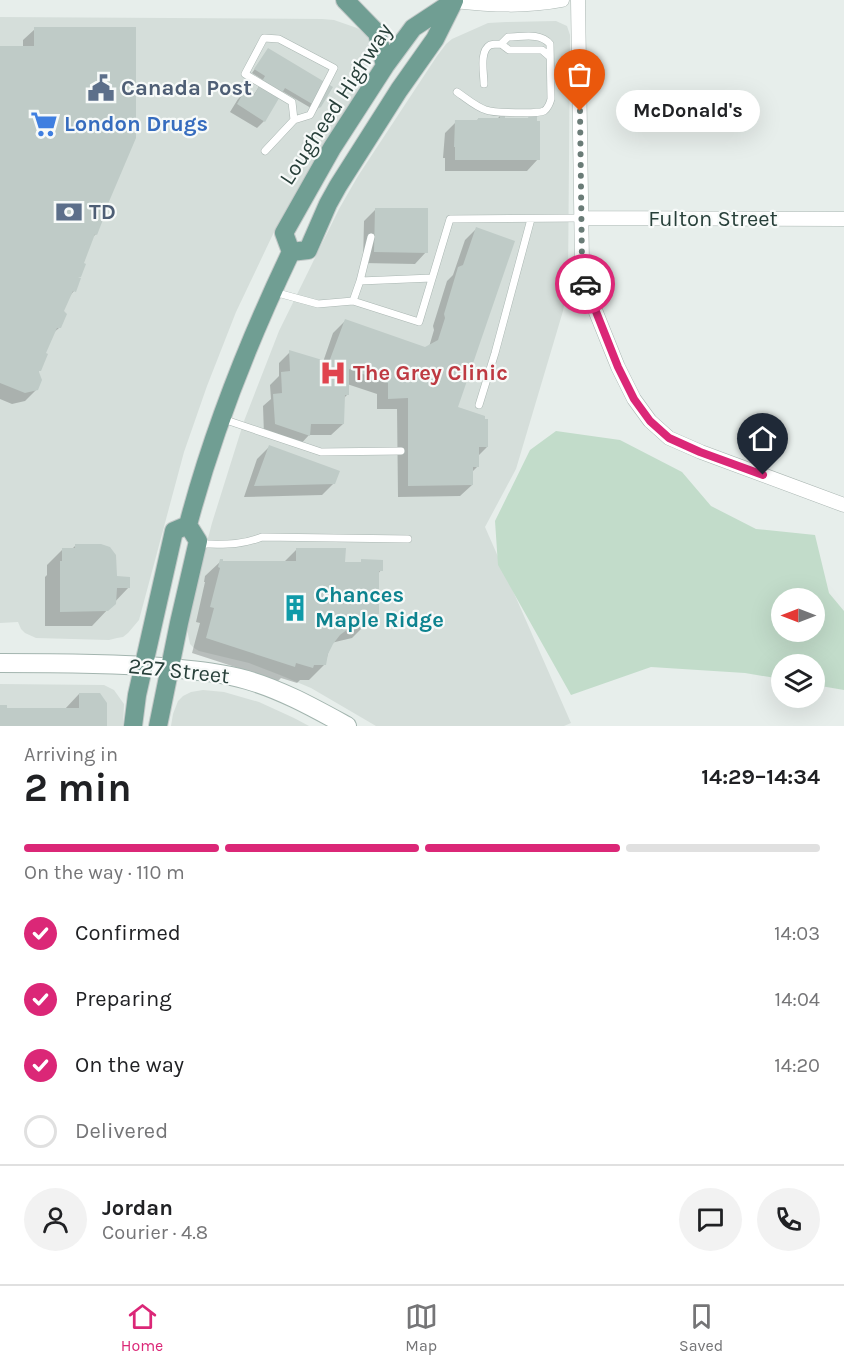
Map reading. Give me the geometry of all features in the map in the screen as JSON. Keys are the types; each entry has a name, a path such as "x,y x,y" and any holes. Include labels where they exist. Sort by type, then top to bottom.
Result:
{"main road":[{"path":"345,0 377,33 385,66"},
{"path":"448,0 455,0"},
{"name":"Lougheed Highway","path":"133,726 137,695 174,531 188,525 220,418 250,341 291,252 285,233 332,148 385,66 413,28 455,0"},
{"name":"Lougheed Highway","path":"291,252 308,250 338,186 393,99 435,39 455,0"},
{"path":"158,726 198,541 188,525"},
{"name":"227 Street","path":"0,663 120,664 210,672 249,681 296,699 347,726"}],"street":[{"path":"455,0 509,5 562,0"},
{"path":"578,0 582,264 585,285 618,367 634,399 650,421 669,438 700,452 844,505"},
{"name":"Fulton Street","path":"582,218 844,219"}],"lane":[{"path":"457,92 485,110 495,112 544,111 551,99 550,44 544,38 538,37 508,38 501,44"},
{"path":"266,151 294,120 310,115 334,68 279,39 264,38 245,74 292,102 294,120"},
{"path":"484,84 485,51 492,44 501,44 509,50 542,50 550,57"},
{"path":"272,292 318,304 353,301 419,322 450,219 582,218"},
{"path":"479,405 531,219"},
{"path":"353,301 371,237"},
{"path":"360,281 432,278"},
{"path":"220,418 321,452 401,450"},
{"path":"197,544 247,543 262,537 408,539"}],"shaded area":[{"path":"0,17 322,19 334,20 357,28 365,33 371,43 371,58 364,79 275,230 236,312 184,452 139,620 123,637 109,640 36,638 25,633 18,622 0,623"},
{"path":"556,21 567,26 570,35 568,281 563,311 516,469 485,527 571,723 564,726 376,726 311,688 249,663 194,648 190,644 187,629 199,572 244,421 279,331 339,209 358,176 437,56 452,39 488,23"},
{"path":"0,684 104,685 114,690 124,704 123,726 0,726"},
{"path":"203,690 224,692 259,702 309,726 171,726 178,701 191,692"}],"green space":[{"path":"556,431 620,440 682,472 711,506 756,529 815,535 829,593 844,611 844,690 825,687 825,654 771,654 771,677 745,673 651,667 571,695 498,565 495,521 530,450"}],"building":[{"path":"34,27 136,27 136,138 97,235 95,234 81,277 78,277 81,278 76,292 73,291 64,311 67,314 61,328 57,328 41,371 39,371 42,380 38,390 25,393 0,383 0,46 34,46"},
{"path":"268,48 333,87 321,107 319,108 285,88 265,122 237,104 245,90 254,95 265,76 254,69"},
{"path":"537,114 537,121 540,121 540,160 455,160 455,120 500,118 500,115 505,115 505,118 528,118 529,115"},
{"path":"375,208 428,208 428,253 374,252"},
{"path":"476,227 515,241 458,407 488,419 488,447 479,447 479,467 473,467 473,485 408,486 408,398 388,399 388,383 349,369 349,395 345,395 344,424 311,424 310,436 275,424 273,394 282,393 281,372 290,371 289,350 329,362 345,319 425,347 438,340 458,267 463,265"},
{"path":"269,445 340,471 335,484 254,486"},
{"path":"75,544 101,544 110,547 116,555 117,576 130,577 130,588 117,588 116,604 108,611 60,612 62,548 75,548"},
{"name":"Chances Maple Ridge","path":"296,548 346,548 345,562 361,562 361,559 383,560 383,571 379,571 379,614 370,614 369,623 357,625 340,635 328,654 326,665 314,665 313,668 296,663 295,667 206,638 214,608 210,607 220,568 218,567 220,559 223,561 296,561"},
{"path":"79,693 100,693 107,703 107,726 0,726 0,705 7,705 7,708 79,708"}],"way so far":[{"path":"580,111 582,264 585,284"}],"place":[{"name":"Canada Post","path":"101,88"},
{"name":"McDonald's","path":"580,111"},
{"name":"London Drugs","path":"44,124"},
{"name":"TD","path":"69,212"},
{"name":"The Grey Clinic","path":"333,373"},
{"name":"Chances Maple Ridge","path":"295,608"}],"route":[{"path":"585,284 618,367 634,399 650,421 669,438 763,475"}]}
